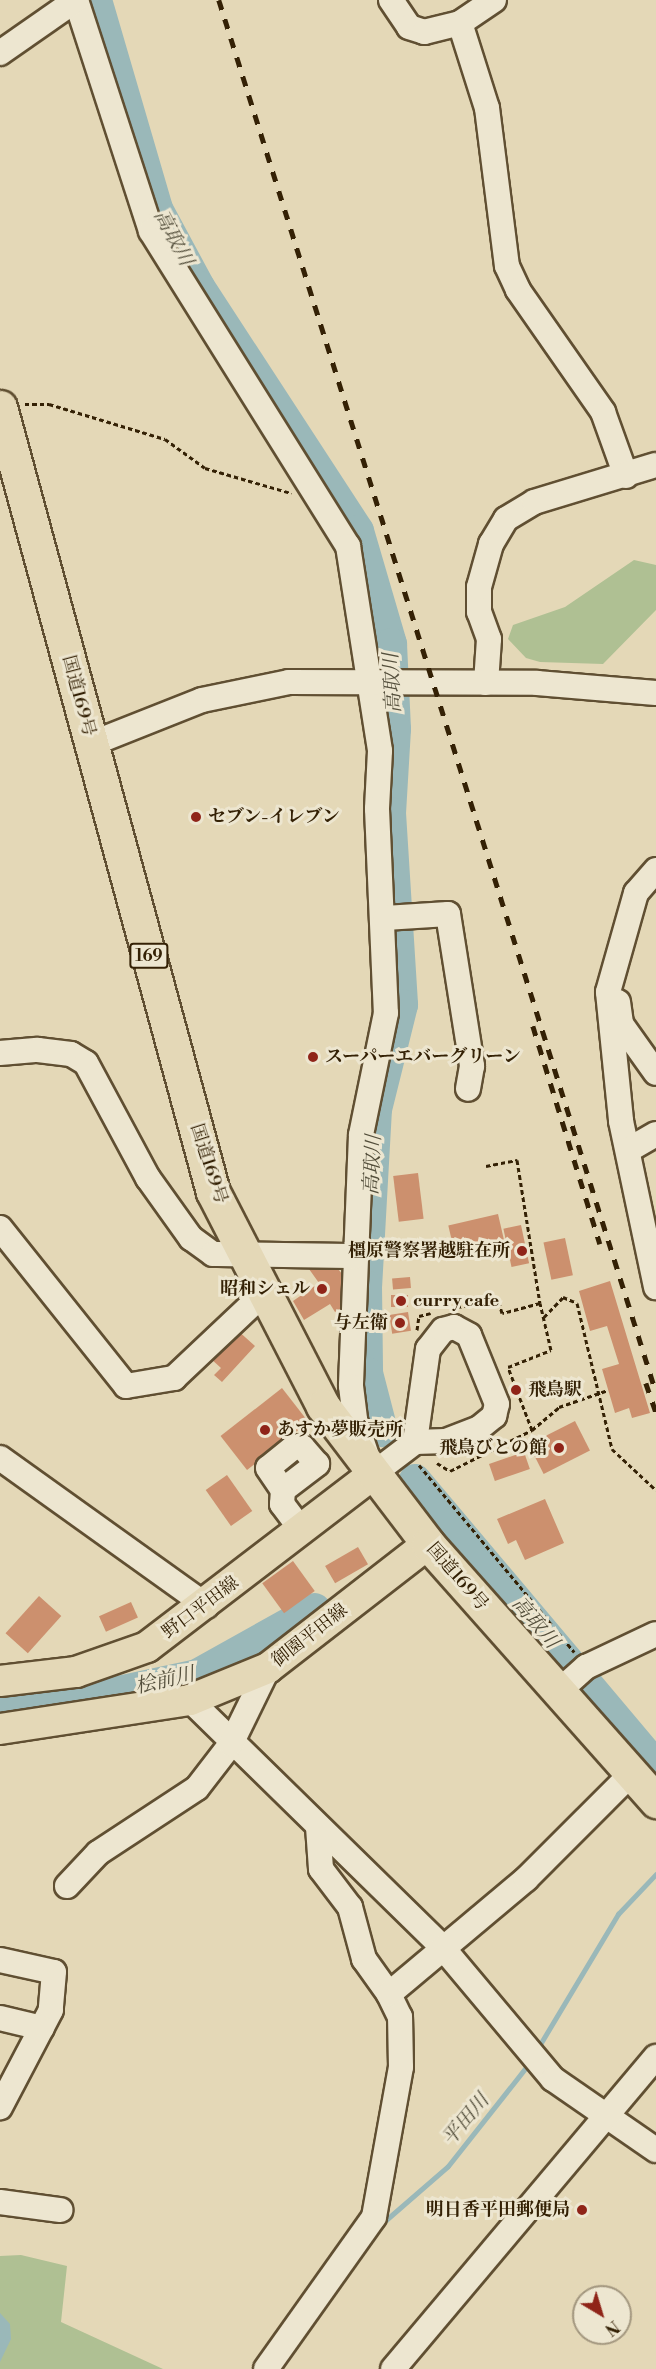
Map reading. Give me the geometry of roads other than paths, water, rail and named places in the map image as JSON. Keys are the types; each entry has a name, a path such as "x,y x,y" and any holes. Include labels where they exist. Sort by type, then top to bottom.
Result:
{"highway":[{"name":"国道169号","path":"10,406 92,744 213,1192 313,1390 373,1474 428,1544 656,1801"}],"main road":[{"name":"野口平田線","path":"0,1681 76,1672 147,1647 207,1606 300,1528 373,1474"},
{"name":"御園平田線","path":"0,1729 190,1700 268,1668 428,1544"}],"street":[{"path":"0,53 76,0 151,231 348,546 385,684 377,809 395,918 386,1013 361,1135 354,1256 352,1404 373,1474 415,1451 478,1429 494,1416 496,1404 474,1343 462,1329 443,1330 428,1349 415,1451"},
{"path":"391,0 409,27 443,30 460,23 494,0"},
{"path":"460,23 487,108 507,266 518,290 603,412 626,476"},
{"path":"486,682 489,639 478,600 498,530 534,501 626,476 656,465"},
{"path":"92,744 234,690 289,682 385,684 486,682 656,693"},
{"path":"656,870 636,892 608,992 621,1121 630,1149 656,1287"},
{"path":"395,918 448,914 472,1066 468,1089"},
{"path":"608,992 618,996 621,1024 656,1073"},
{"path":"0,1053 38,1050 71,1054 86,1063 148,1178 191,1238 213,1254 245,1257 354,1256"},
{"path":"630,1149 656,1134"},
{"path":"0,1228 126,1386 174,1378 263,1294"},
{"path":"0,1458 207,1606"},
{"path":"283,1490 282,1504 300,1528"},
{"path":"558,1692 586,1667 656,1634"},
{"path":"67,1886 98,1853 197,1788 231,1744 268,1668"},
{"path":"190,1700 231,1744 443,1948 537,2060 609,2112 656,2150"},
{"path":"389,1994 526,1879 631,1774"},
{"path":"266,2369 374,2217 401,2067 400,2017 389,1994 364,1959 350,1907 321,1869 318,1827"},
{"path":"0,1960 54,1972 51,2010 0,2105"},
{"path":"0,2018 42,2028"},
{"path":"393,2369 656,2057"},
{"path":"0,2202 60,2210"}],"water":[{"path":"0,2313 10,2324 11,2339 0,2362"}],"waterway":[{"name":"高取川","path":"96,0 157,209 199,287 358,531 391,644 395,729 390,813 402,1005 376,1109 366,1286 367,1373 382,1431"},
{"name":"高取川","path":"415,1480 656,1766"},
{"name":"桧前川","path":"0,1707 114,1693 197,1675 315,1609"},
{"name":"平田川","path":"536,2051 618,1914 656,1874"},
{"name":"平田川","path":"379,2226 448,2166 530,2062"}],"railway":[{"path":"219,0 656,1392"},
{"path":"533,1026 600,1244"},
{"path":"646,1383 656,1412"}],"place":[{"name":"セブン-イレブン","path":"196,817"},
{"name":"スーパーエバーグリーン","path":"313,1057"},
{"name":"橿原警察署越駐在所","path":"522,1251"},
{"name":"昭和シェル","path":"322,1289"},
{"name":"curry cafe","path":"401,1301"},
{"name":"与左衛","path":"400,1323"},
{"name":"飛鳥駅","path":"516,1390"},
{"name":"あすか夢販売所","path":"265,1430"},
{"name":"飛鳥びとの館","path":"559,1448"},
{"name":"明日香平田郵便局","path":"582,2210"}]}
